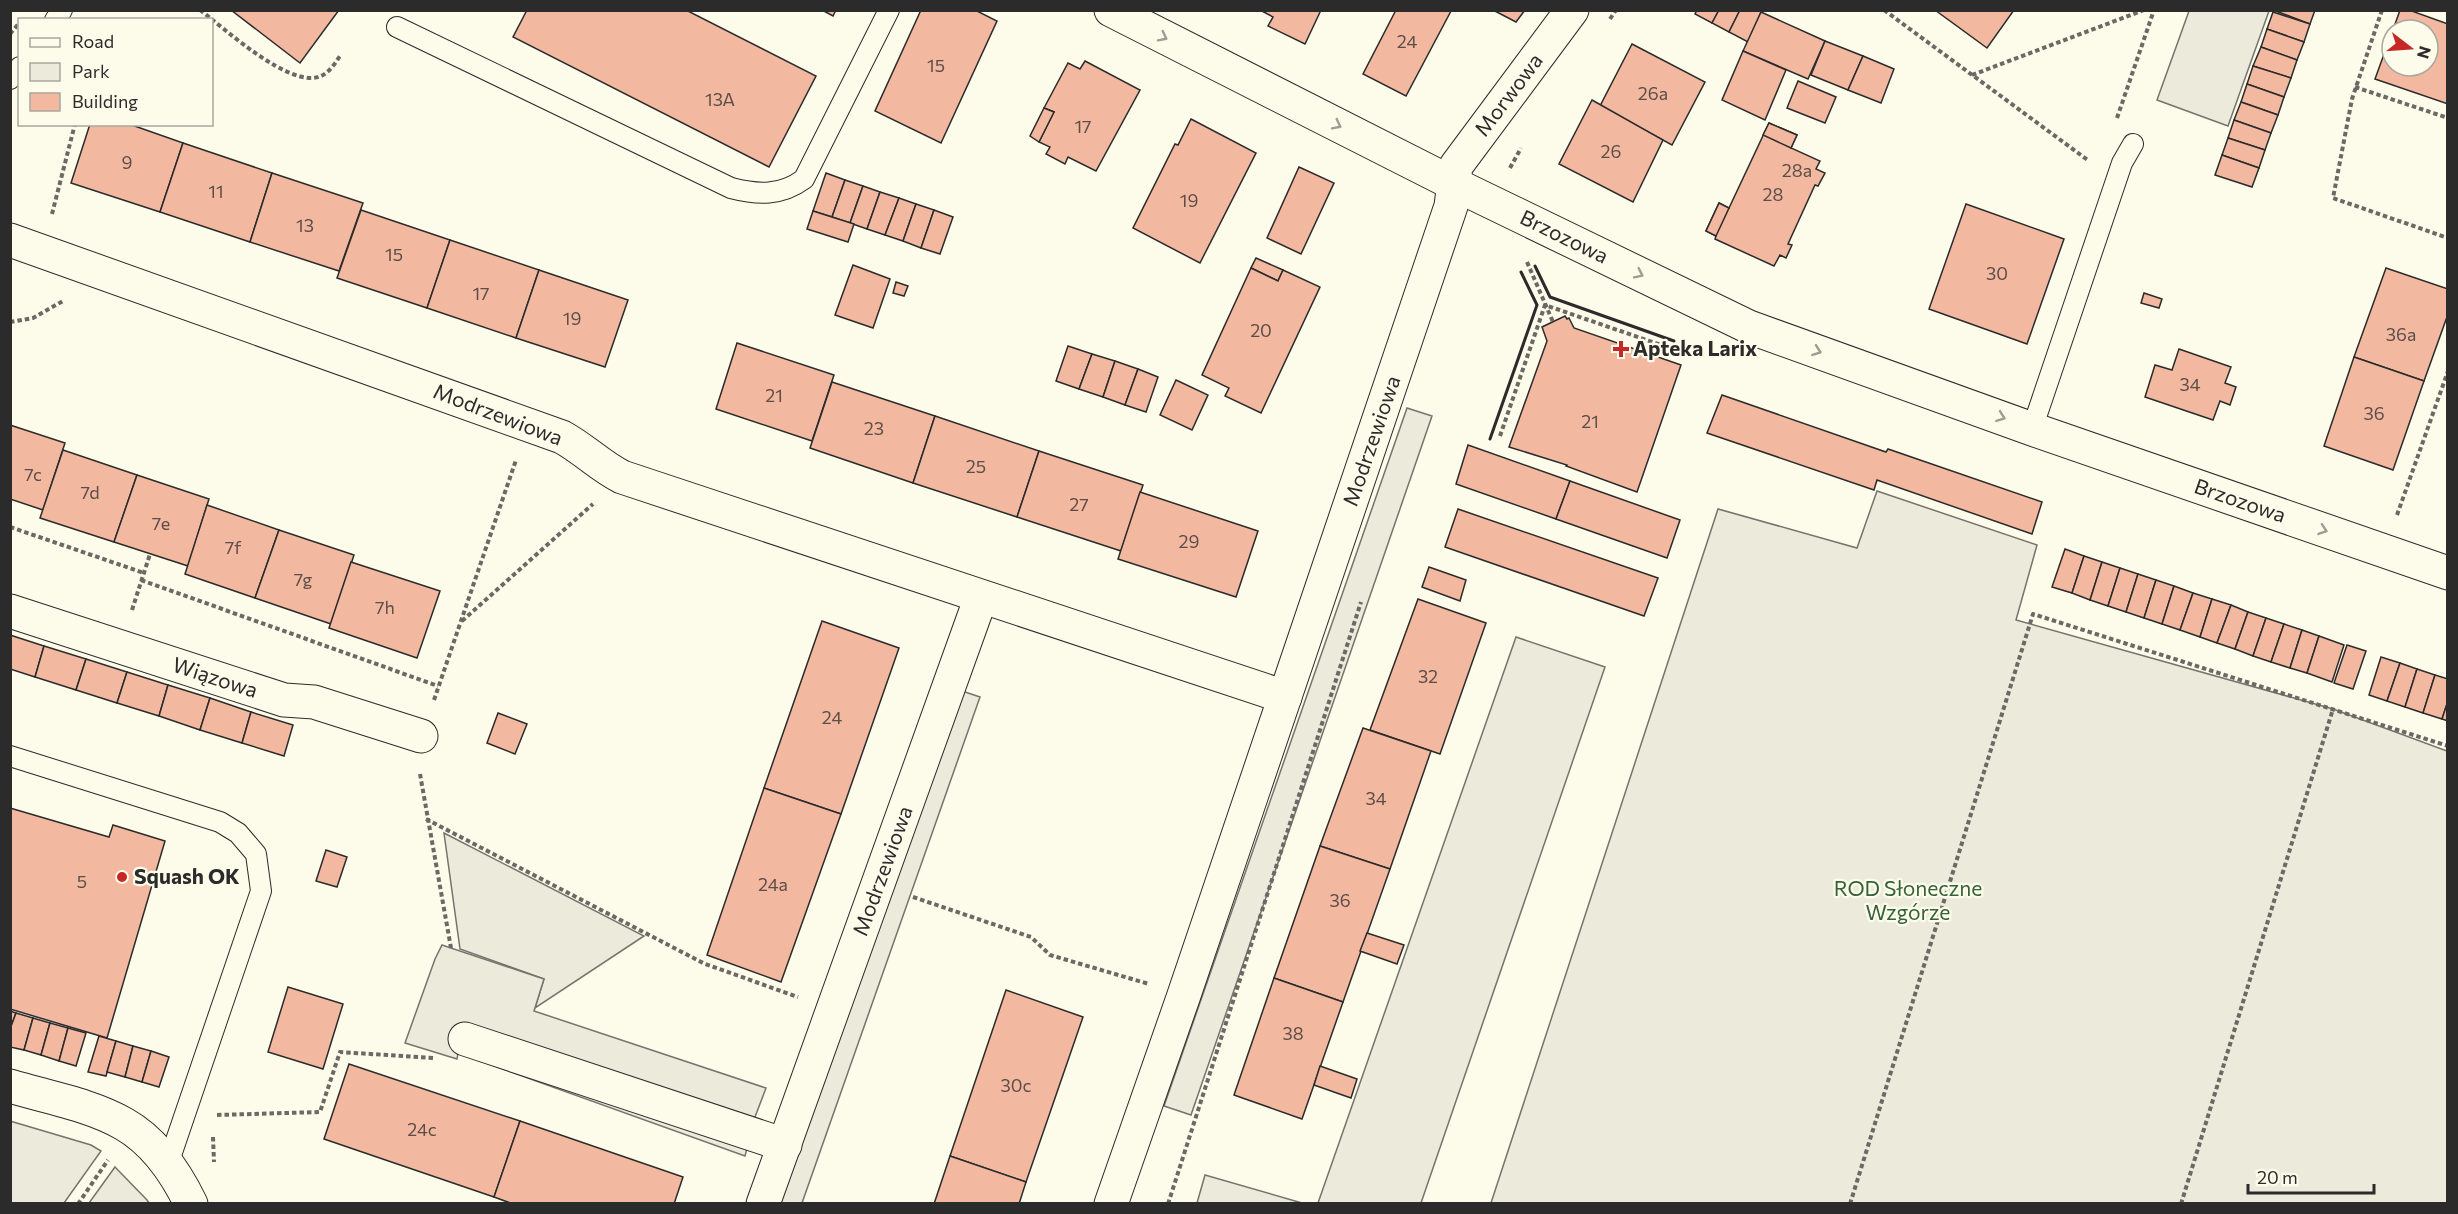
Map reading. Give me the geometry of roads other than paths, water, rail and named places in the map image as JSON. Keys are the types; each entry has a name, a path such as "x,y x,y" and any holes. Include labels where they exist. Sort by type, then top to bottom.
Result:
{"street":[{"name":"Brzozowa","path":"1111,10 1454,184 1749,327 2032,429 2448,573"},
{"name":"Morwowa","path":"1454,184 1456,166 1572,10"},
{"name":"Modrzewiowa","path":"1111,1203 1184,995 1451,206 1454,184"},
{"name":"Modrzewiowa","path":"10,240 528,425 570,442 603,467 622,477 1285,697"},
{"name":"Modrzewiowa","path":"763,1203 981,597"},
{"name":"Wiązowa","path":"10,611 284,700 314,702 421,736"},
{"path":"453,1049 785,1145"},
{"path":"10,1086 106,1115 124,1124 144,1138 168,1164 191,1203"}],"lane":[{"path":"397,27 731,188 752,193 780,192 804,178 890,10"},
{"path":"2032,429 2122,163 2133,144"},
{"path":"10,756 220,822 238,833 256,854 261,891 168,1164"}],"place":[{"name":"Apteka Larix","path":"1621,349"},
{"name":"Squash OK","path":"122,877"}],"park label":[{"name":"ROD Słoneczne Wzgórze","path":"1908,901"}]}
